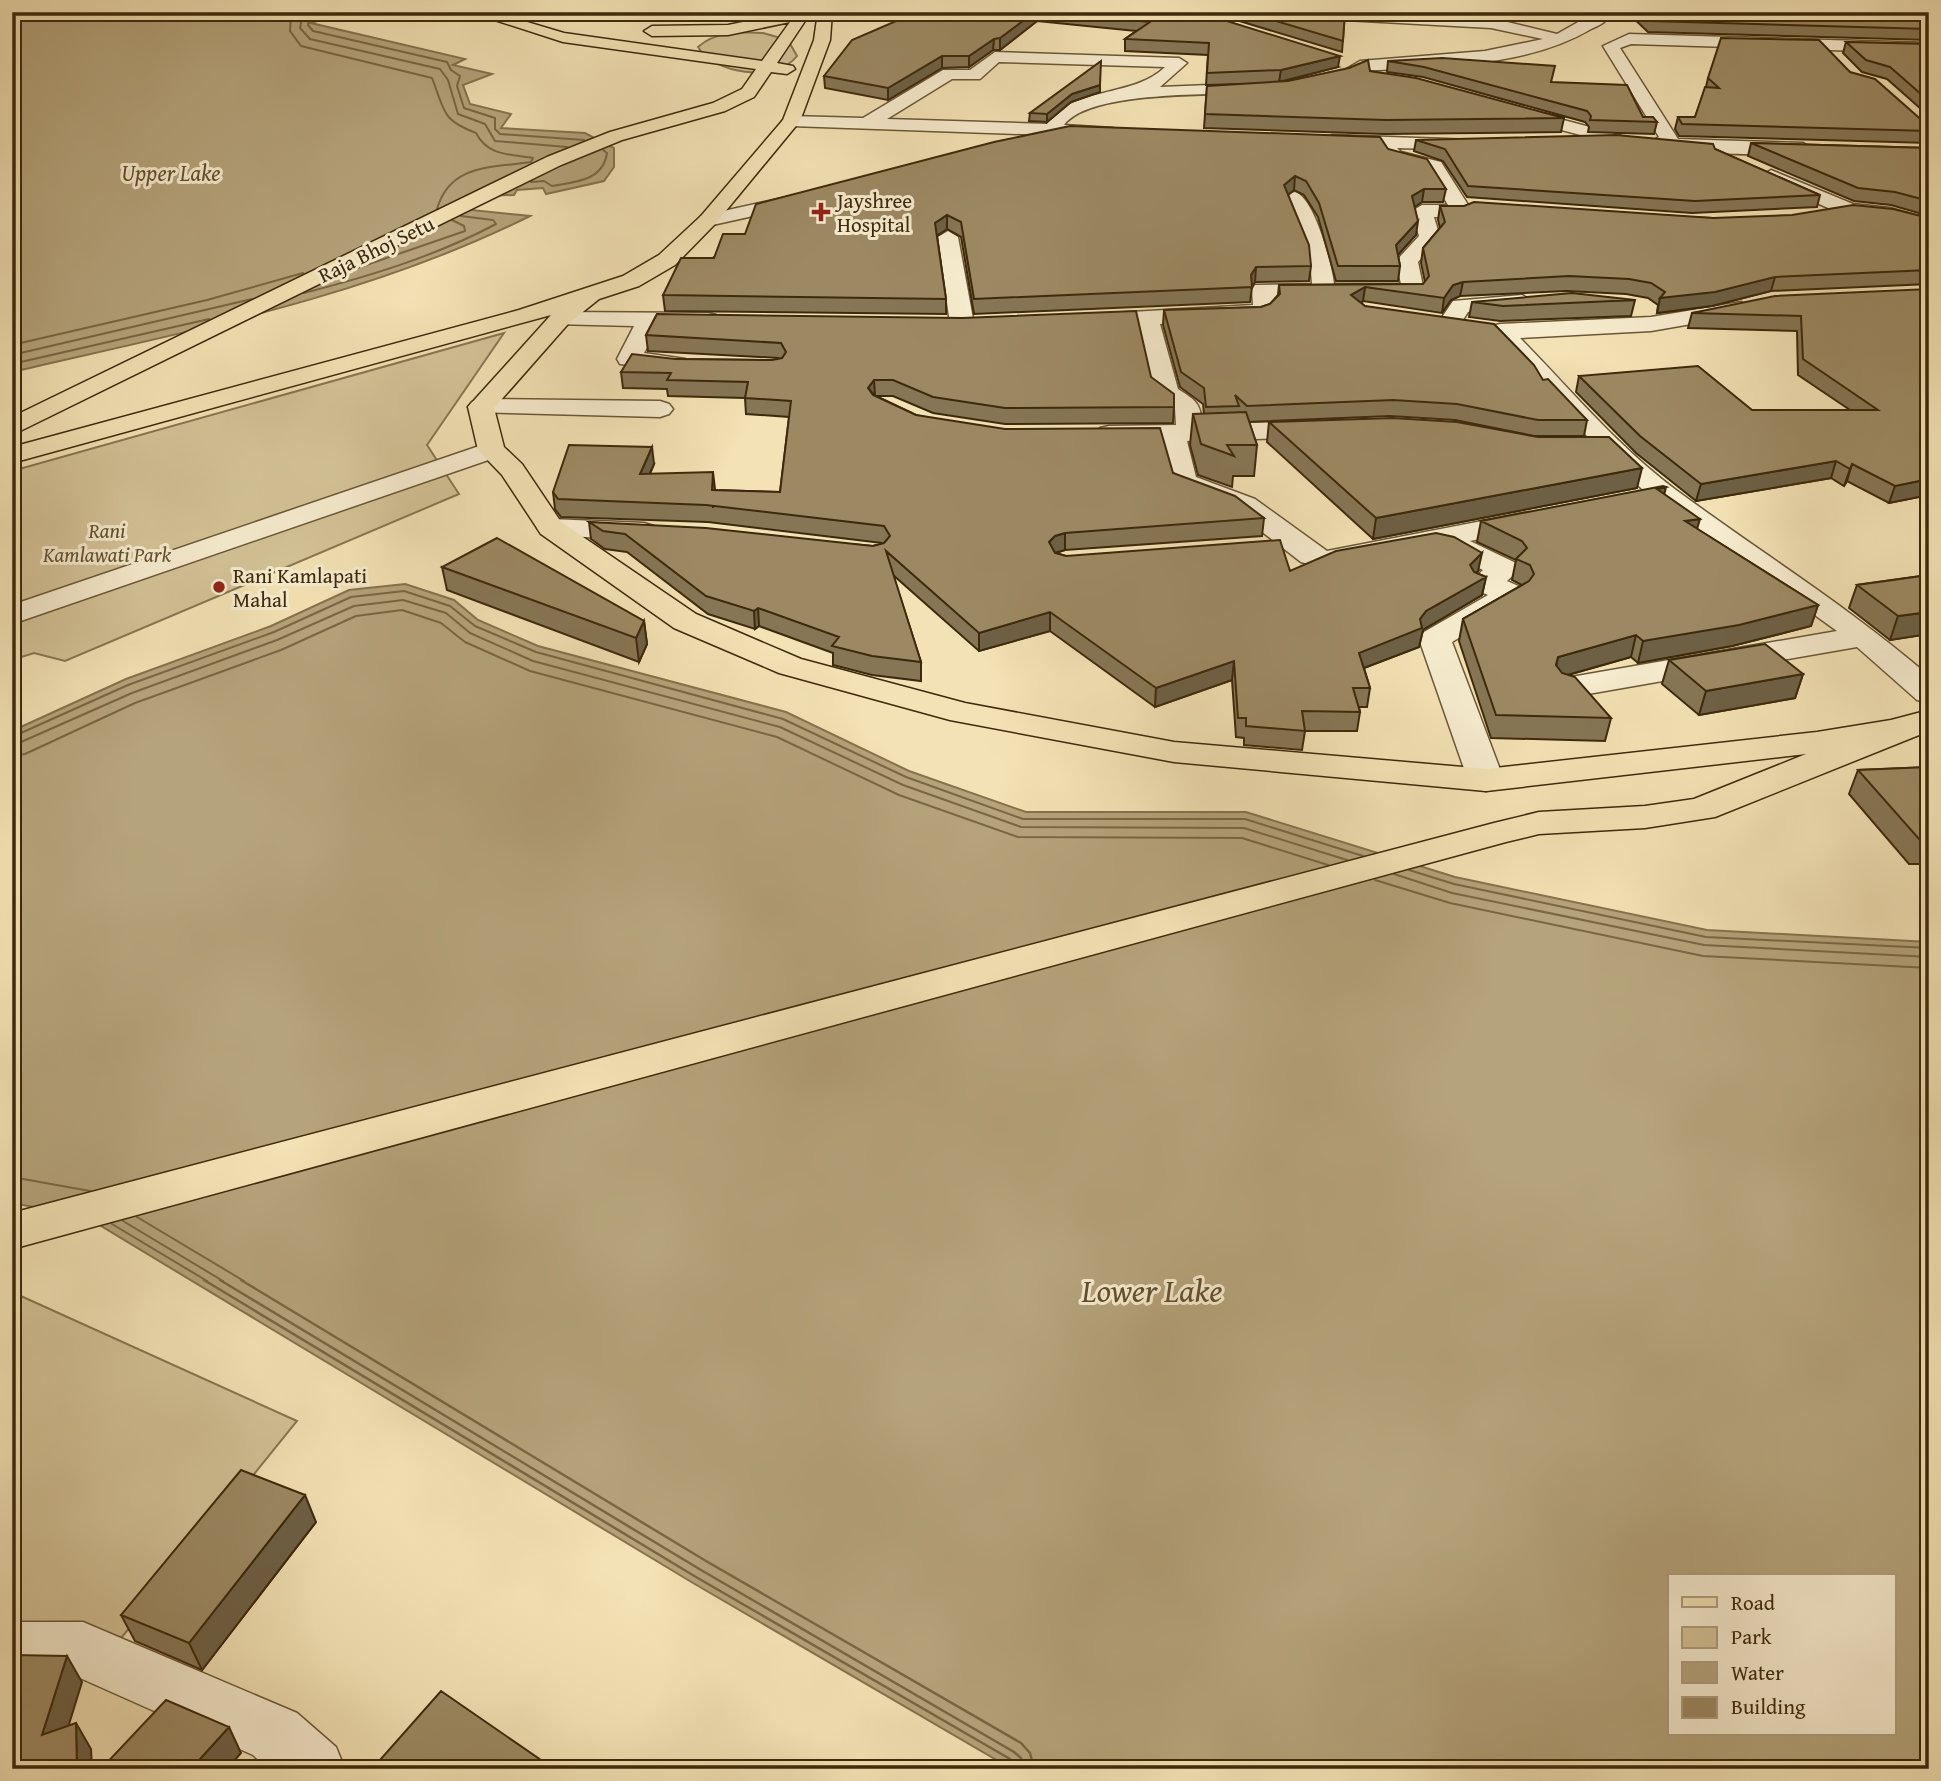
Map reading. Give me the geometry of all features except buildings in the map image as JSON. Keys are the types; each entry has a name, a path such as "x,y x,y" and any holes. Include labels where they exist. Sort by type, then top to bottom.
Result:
{"main road":[{"path":"477,12 563,37 646,51 768,66 800,58"},
{"path":"526,12 800,58"},
{"path":"646,51 738,85 768,66 800,58 822,40 825,12"},
{"path":"12,455 590,296 631,281 667,260 708,220 791,121 807,87 800,58 802,14 728,30 636,31"},
{"name":"Raja Bhoj Setu","path":"12,427 554,161 616,136 719,107 738,85"},
{"path":"590,296 559,319 481,407 491,450 512,470 551,528 685,621 790,666 962,713 1174,752 1486,780 1894,730"},
{"path":"12,1231 1494,834 1539,823 1645,817 1702,809 1894,730 1929,720"}],"street":[{"path":"1272,12 1491,23 1598,44 1629,39 1929,48"},
{"path":"1299,86 1354,70 1469,57 1560,38 1587,28 1602,17 1603,12"},
{"path":"1104,29 1120,13 1163,22 1200,14 1220,23"},
{"path":"1766,27 1783,42"},
{"path":"1076,57 1088,42"},
{"path":"1820,43 1838,61"},
{"path":"1598,44 1671,142"},
{"path":"866,124 949,74 974,75 995,57 1148,55 1179,63 1166,78 1130,94 1069,110 1057,120 1054,130"},
{"path":"1334,58 1354,70 1403,82"},
{"path":"1130,94 1273,87"},
{"path":"1495,106 1614,139"},
{"path":"791,121 1123,132"},
{"path":"989,148 1054,130"},
{"path":"1548,141 1614,139 1704,147 1823,149"},
{"path":"1315,140 1481,144"},
{"path":"1265,307 1263,290 1413,291 1407,261 1430,237 1422,211 1462,211 1434,166 1394,156 1384,143"},
{"path":"1704,147 1849,210"},
{"path":"708,220 818,195"},
{"path":"1294,198 1321,259 1324,290"},
{"path":"1459,206 1486,208"},
{"path":"1815,216 1849,210 1890,214 1929,225"},
{"path":"948,237 962,324"},
{"path":"1425,320 1461,306 1542,300"},
{"path":"1068,321 1259,312 1265,307 1351,310 1500,331 1606,328 1712,316 1759,304"},
{"path":"1621,305 1712,316"},
{"path":"1147,318 1166,393 1188,406 1181,434 1183,482 1245,505 1311,555 1335,559 1559,515"},
{"path":"559,319 731,321"},
{"path":"650,319 629,359 705,365"},
{"path":"935,324 989,323"},
{"path":"1500,331 1612,447 1664,494 1864,636 1929,693"},
{"path":"481,407 660,409"},
{"path":"1081,434 1181,434 1349,428"},
{"path":"1572,447 1612,447"},
{"path":"12,615 491,450"},
{"path":"1625,502 1664,494"},
{"path":"551,528 670,533"},
{"path":"1440,538 1505,569 1483,583 1512,594 1435,639 1486,780"},
{"path":"1256,548 1297,545"},
{"path":"1572,687 1864,636"},
{"path":"12,1650 83,1650 275,1734 314,1769"}],"green space":[{"path":"763,33 788,40 797,56 787,65 775,70 745,72 717,63 698,47 720,35"},
{"name":"Rani Kamlawati Park","path":"504,333 427,445 459,494 65,661 34,653 12,660 12,471"},
{"path":"12,1292 297,1421 122,1637 12,1633"}],"water":[{"name":"Upper Lake","path":"12,12 346,12 311,23 465,59 453,65 492,74 463,85 470,104 511,114 501,128 585,133 614,148 614,167 604,181 546,194 543,188 517,190 514,195 474,196 462,209 530,216 405,269 276,309 12,372"},
{"name":"Lower Lake","path":"405,584 454,600 478,620 538,646 786,712 909,771 1026,812 1246,812 1455,877 1707,930 1929,942 1929,1769 1012,1769 693,1583 86,1217 12,1203 12,731 126,679 271,626 349,590"}],"place":[{"name":"Jayshree Hospital","path":"821,212"},
{"name":"Rani Kamlapati Mahal","path":"219,587"}]}
